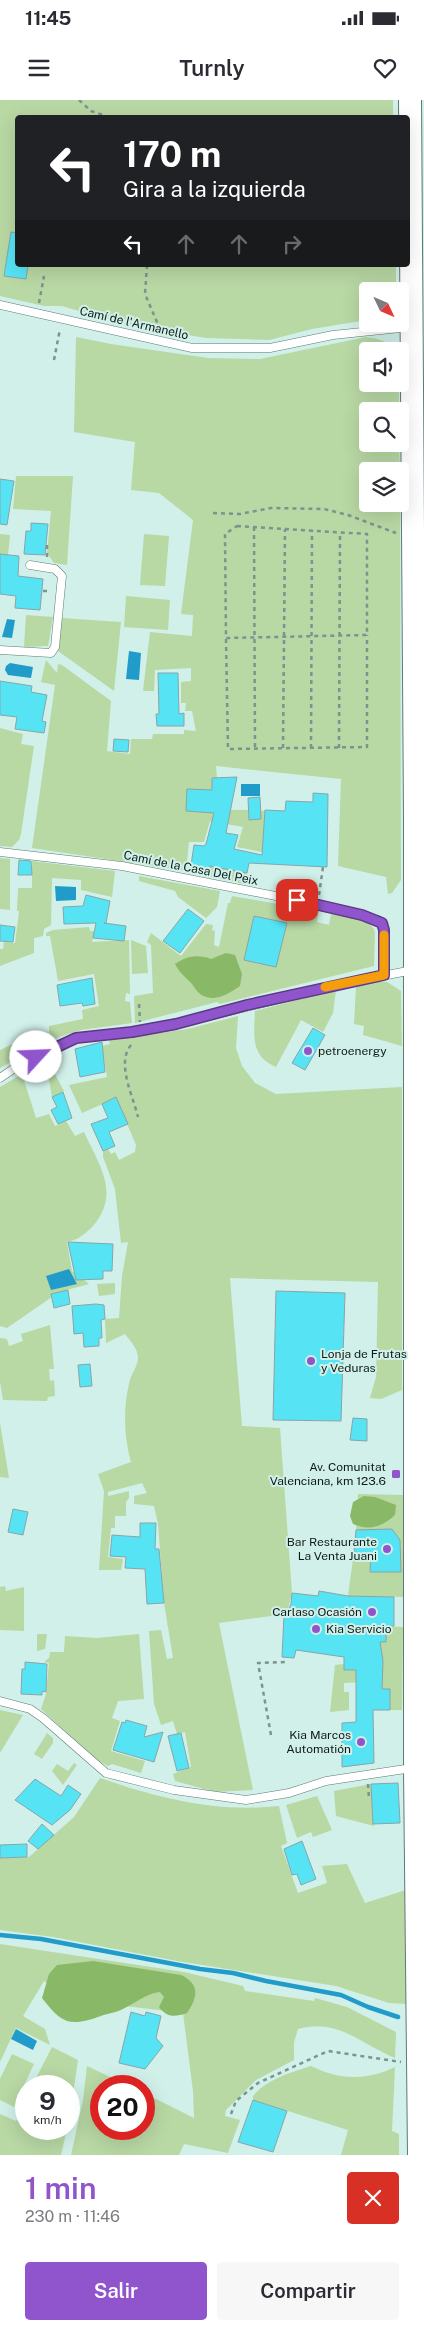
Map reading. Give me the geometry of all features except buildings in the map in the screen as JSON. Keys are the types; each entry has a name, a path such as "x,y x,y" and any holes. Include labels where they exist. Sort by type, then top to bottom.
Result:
{"main road":[{"path":"410,100 412,327 418,457 414,970 419,1391 418,2155"}],"lane":[{"name":"Camí de l'Armanello","path":"0,305 192,348 270,348 333,335 412,327"},
{"path":"0,650 51,653 55,646 62,576 55,568 30,565"},
{"name":"Camí de la Casa Del Peix","path":"0,852 100,862 276,896 370,917 382,923 384,930 384,975"},
{"path":"0,1078 22,1064 76,1038 142,1031 384,975 414,970"},
{"path":"0,1701 30,1709 106,1773 174,1790 246,1800 289,1793 326,1781 419,1769"}],"path":[{"path":"80,100 91,111 103,115"},
{"path":"91,111 92,115"},
{"path":"147,267 145,294 160,330 158,340"},
{"path":"37,312 44,276"},
{"path":"54,360 63,318"},
{"path":"213,513 240,514 271,508 324,509 417,536"},
{"path":"237,526 285,529 367,534 367,747 228,749 225,534 237,526"},
{"path":"254,527 256,637 255,748"},
{"path":"283,748 285,529"},
{"path":"311,748 312,530"},
{"path":"339,748 340,535"},
{"path":"226,638 367,635"},
{"path":"320,894 323,867"},
{"path":"138,1117 125,1072 126,1051 142,1031 139,1004"},
{"path":"270,1735 258,1663 286,1662"},
{"path":"230,2114 236,2101 258,2083 328,2051 395,2062 418,2063"}],"green space":[{"path":"0,100 393,100 393,115 15,115 15,267 396,267 396,282 359,282 359,321 312,329 269,340 206,338 123,324 62,306 44,306 0,296"},
{"path":"76,337 208,358 260,359 366,337 385,342 359,342 359,392 399,392 399,402 359,402 359,452 399,452 400,462 359,462 359,512 400,512 401,880 392,893 388,894 386,877 338,866 341,779 216,766 217,778 212,778 213,810 248,810 249,819 258,810 265,811 262,852 237,847 243,827 210,821 204,842 189,842 186,871 32,848 55,685 41,682 46,660 57,673 58,664 62,665 111,701 107,751 130,754 131,739 152,739 153,734 184,734 184,730 196,731 192,711 185,711 186,703 181,703 181,682 191,681 191,668 155,670 154,691 143,691 150,632 192,636 193,615 181,614 193,520 159,493 131,490 135,442 74,432"},
{"path":"16,476 73,476 67,565 54,563 47,553 51,511 13,509"},
{"path":"0,534 10,535 8,555 0,554"},
{"path":"144,534 169,536 165,586 140,585"},
{"path":"126,596 170,600 168,630 124,627"},
{"path":"26,615 53,617 48,646 24,647"},
{"path":"62,618 121,622 114,691 58,651"},
{"path":"0,728 23,734 21,744 34,746 21,834 19,840 12,847 0,846"},
{"path":"0,858 10,859 10,910 0,909"},
{"path":"32,861 115,871 112,897 81,890 81,880 52,878 51,925 44,929 43,936 34,938 34,953 0,966 0,949 3,949 4,942 15,943 19,911 17,911 18,888 32,888"},
{"path":"210,866 247,873 244,884 208,876"},
{"path":"139,876 220,891 217,907 206,918 178,897 175,891 139,881"},
{"path":"232,896 319,911 317,922 329,925 331,914 350,917 368,923 375,932 374,966 135,1023 134,996 153,993 151,945 147,942 151,933 181,956 206,924 213,925 212,930 215,931 214,945 219,947 228,903 230,903"},
{"path":"89,927 90,931 95,931 92,942 129,940 130,994 126,993 125,1001 130,1002 132,1023 81,1030 56,1038 49,1033 49,1026 83,1019 82,1010 99,1006 94,974 58,981 50,936 46,936 46,933 53,930"},
{"path":"131,940 146,946 148,973 132,974"},
{"path":"226,953 235,955 242,974 240,986 230,993 218,997 213,998 202,995 175,964 197,956 211,959"},
{"path":"387,982 401,991 402,1046 363,1035 364,1026 354,1024 356,986"},
{"path":"336,990 333,1013 323,1032 301,1020 276,1067 262,1057 255,1044 255,1011"},
{"path":"238,1016 236,1048 242,1066 255,1083 276,1094 402,1087 402,1390 381,1399 370,1398 376,1377 378,1282 230,1278 242,1426 280,1428 292,1593 287,1614 219,1623 253,1790 215,1792 175,1781 173,1774 191,1767 185,1732 177,1734 173,1721 161,1725 154,1704 149,1631 161,1630 167,1659 173,1658 164,1603 158,1524 154,1506 134,1504 134,1496 147,1493 142,1483 108,1492 108,1496 129,1491 129,1498 126,1502 126,1516 115,1516 115,1528 111,1528 108,1557 123,1559 121,1570 99,1570 104,1491 98,1474 131,1462 125,1413 130,1381 138,1358 135,1348 125,1334 106,1343 105,1319 119,1318 122,1276 128,1242 121,1243 115,1189 103,1157 103,1151 108,1149 111,1154 115,1152 119,1160 135,1152 136,1145 116,1098 82,1113 69,1085 107,1077 102,1046 110,1044 109,1040 188,1029"},
{"path":"39,1032 40,1045 0,1068 0,1050"},
{"path":"51,1067 64,1091 52,1097 49,1079"},
{"path":"22,1074 36,1118 49,1114 55,1126 66,1121 75,1136 84,1132 105,1179 106,1202 93,1226 75,1240 67,1242 72,1271 89,1284 59,1292 7,1328 0,1326 0,1087"},
{"path":"115,1283 115,1294 99,1296 97,1284"},
{"path":"50,1325 54,1369 49,1369 50,1381 54,1380 55,1396 48,1397 47,1401 3,1400 0,1382 0,1338 7,1339 9,1346 23,1341 21,1334"},
{"path":"0,1423 9,1478 0,1477"},
{"path":"358,1494 403,1495 403,1597 348,1596 354,1552 371,1554 371,1572 401,1572 400,1540 393,1530 356,1530"},
{"path":"364,1496 375,1497 396,1505 395,1515 375,1527 353,1524 350,1516 353,1502"},
{"path":"5,1586 6,1591 24,1587 24,1631 0,1630 0,1587"},
{"path":"357,1625 403,1627 402,1710 390,1710 390,1689 382,1689"},
{"path":"37,1634 47,1634 45,1649 37,1651"},
{"path":"139,1634 144,1699 118,1701 112,1718 120,1721 111,1751 145,1761 141,1773 112,1764 108,1766 97,1760 41,1709 46,1694 49,1663 44,1662 49,1658 50,1652 64,1652 65,1636 97,1638"},
{"path":"344,1664 344,1670 362,1670 362,1682 344,1683 344,1692 349,1692 349,1710 330,1712 335,1665"},
{"path":"0,1710 23,1715 0,1753"},
{"path":"47,1733 53,1738 53,1743 42,1759 34,1754"},
{"path":"74,1763 77,1765 63,1785 52,1771 57,1764 68,1771"},
{"path":"100,1778 144,1792 188,1802 233,1807 279,1806 287,1843 281,1846 298,1893 327,1883 322,1866 347,1864 365,1903 406,1890 406,2004 389,2003 336,1986 177,1961 53,1937 0,1930 0,1858 29,1857 74,1817"},
{"path":"371,1784 374,1826 336,1816 334,1791"},
{"path":"317,1796 332,1830 313,1837 311,1832 297,1838 286,1805"},
{"path":"0,1944 184,1972 243,1986 245,1991 314,2001 315,1998 347,2007 396,2032 395,2058 349,2034 337,2030 325,2027 298,2029 294,2042 294,2060 256,2080 226,2110 225,2116 240,2120 228,2153 184,2144 179,2155 71,2155 74,2140 80,2140 80,2114 87,2066 106,2075 90,2075 90,2140 155,2140 155,2098 194,2118 193,2091 183,2013 108,2004 87,2010 44,1981 23,2016 45,2029 50,2045 16,2028 0,2062"},
{"path":"93,1961 181,1975 192,1982 195,1991 193,2002 187,2013 175,2016 168,2015 159,2007 164,1997 160,1992 144,1997 126,2008 88,2020 73,2022 60,2018 42,1998 49,1974 57,1965"},
{"path":"52,2047 78,2060 76,2075 38,2075"},
{"path":"12,2054 34,2064 29,2075 15,2075 14,2107 0,2100 0,2079"},
{"path":"311,2066 332,2074 353,2077 374,2075 395,2067 392,2131 399,2134 399,2155 341,2155 348,2130 253,2100 253,2096 265,2085 287,2074"},
{"path":"0,2114 15,2121 15,2140 64,2140 61,2155 0,2155"}],"water":[{"path":"7,619 15,620 12,638 2,637"},
{"path":"129,651 141,653 139,680 126,679"},
{"path":"10,663 33,667 31,678 8,675 5,670 6,666"},
{"path":"241,784 260,784 260,796 241,796"},
{"path":"55,886 76,887 76,900 56,901"},
{"path":"69,1269 77,1284 51,1290 46,1276"},
{"path":"16,2029 37,2041 33,2050 11,2039"}],"waterway":[{"path":"0,1935 41,1939 200,1969 233,1973 341,1995 398,2017"}],"slow traffic":[{"path":"325,987 384,975 384,935"}],"place":[{"name":"petroenergy","path":"308,1051"},
{"name":"Lonja de Frutas y Veduras","path":"311,1361"},
{"name":"Av. Comunitat Valenciana, km 123.6","path":"396,1474"},
{"name":"Bar Restaurante La Venta Juani","path":"387,1549"},
{"name":"Carlaso Ocasión","path":"372,1612"},
{"name":"Kia Servicio","path":"316,1629"},
{"name":"Kia Marcos Automatión","path":"361,1742"}],"route":[{"path":"36,1057 76,1038 132,1032 176,1024 247,1005 384,975 384,930 382,923 362,915 297,900"}]}
